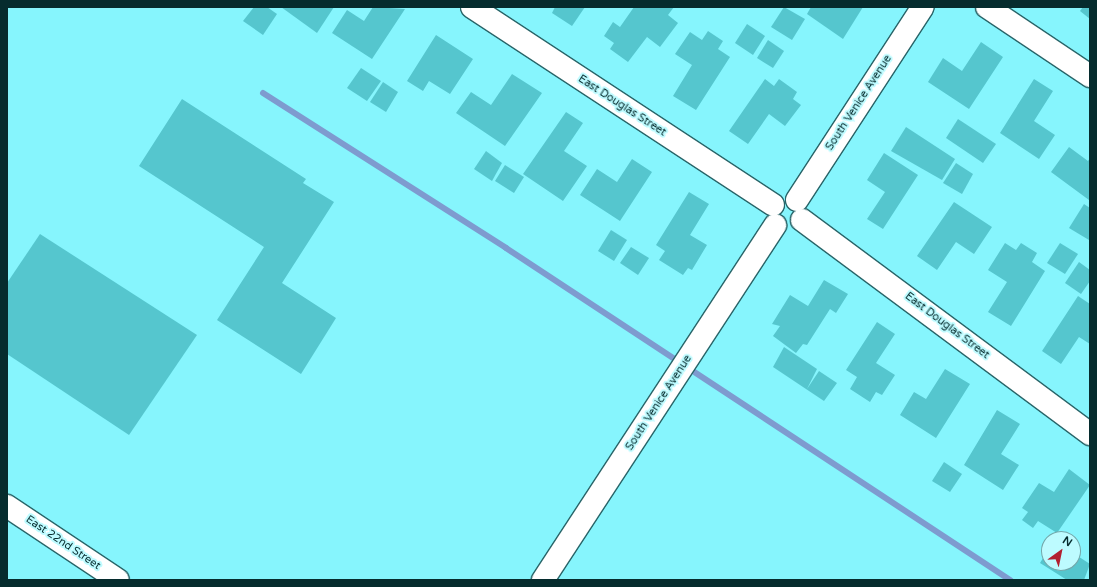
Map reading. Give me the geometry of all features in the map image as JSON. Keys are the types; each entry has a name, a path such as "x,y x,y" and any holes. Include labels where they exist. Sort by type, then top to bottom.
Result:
{"street":[{"name":"East Douglas Street","path":"472,7 774,215"},
{"name":"South Venice Avenue","path":"800,210 923,7"},
{"path":"987,7 1090,76"},
{"path":"786,197 800,210 790,230 774,215 786,197"},
{"name":"East Douglas Street","path":"800,210 1090,434"},
{"name":"South Venice Avenue","path":"543,580 774,215"},
{"name":"East 22nd Street","path":"7,506 118,580"}],"building":[{"path":"254,7 267,7 277,14 263,35 243,21"},
{"path":"281,7 334,7 317,33"},
{"path":"373,7 405,9 372,59 332,33 347,10 364,21"},
{"path":"555,7 585,7 572,26 552,13"},
{"path":"634,7 674,7 668,15 678,23 660,47 647,37 628,62 610,49 614,43 604,36 613,22 620,27"},
{"path":"784,7 805,19 792,40 771,27"},
{"path":"811,7 863,7 843,39 807,14"},
{"path":"1083,7 1090,7 1090,19 1080,11"},
{"path":"747,24 765,36 753,55 735,43"},
{"path":"708,31 723,41 718,49 730,57 696,110 673,96 692,65 675,54 690,32 702,40"},
{"path":"436,35 473,59 450,94 429,81 423,91 407,81"},
{"path":"768,40 784,51 773,68 757,58"},
{"path":"981,42 1003,57 969,109 928,82 943,58 962,71"},
{"path":"361,68 381,81 367,101 347,88"},
{"path":"512,74 542,93 505,146 456,113 471,92 491,105"},
{"path":"765,79 774,86 779,79 797,92 793,99 801,105 785,126 769,114 748,144 729,131"},
{"path":"1034,79 1053,91 1034,121 1055,135 1039,159 1000,133"},
{"path":"383,82 398,92 386,112 370,102"},
{"path":"182,99 306,179 303,183 334,202 282,283 336,318 301,374 217,320 264,247 139,166"},
{"path":"566,112 583,123 564,151 587,166 563,201 523,174"},
{"path":"958,119 996,144 983,163 946,138"},
{"path":"906,127 955,159 942,180 891,151"},
{"path":"1069,147 1088,161 1090,158 1089,200 1051,172"},
{"path":"486,151 502,163 492,181 474,169"},
{"path":"884,153 918,175 883,229 867,219 885,192 867,180"},
{"path":"632,159 652,172 620,221 580,195 597,169 617,182"},
{"path":"956,163 973,174 962,194 943,183"},
{"path":"505,165 524,177 514,193 495,181"},
{"path":"689,192 709,204 690,235 707,245 692,270 688,268 683,275 659,260 665,251 656,245"},
{"path":"954,202 992,227 974,254 956,242 937,270 917,256"},
{"path":"1084,204 1090,208 1089,240 1069,228"},
{"path":"611,230 627,240 614,261 598,251"},
{"path":"40,234 197,335 129,435 7,354 7,283"},
{"path":"1005,243 1016,250 1021,243 1037,253 1032,262 1045,271 1011,326 988,312 1007,282 988,270"},
{"path":"1060,243 1078,254 1065,274 1047,263"},
{"path":"631,247 649,258 638,275 620,263"},
{"path":"1079,262 1090,270 1090,281 1081,294 1065,283"},
{"path":"824,280 848,294 836,313 830,309 807,345 803,344 796,353 773,336 780,326 772,324 790,295 808,306"},
{"path":"1078,296 1090,304 1090,344 1079,337 1061,364 1042,351"},
{"path":"877,322 895,334 876,363 895,375 882,395 876,392 870,402 850,389 857,377 846,370"},
{"path":"784,347 817,369 807,389 819,371 837,383 824,401 773,367"},
{"path":"945,369 970,384 936,438 900,415 914,392 926,399"},
{"path":"997,410 1020,424 1001,454 1019,465 1003,490 964,465"},
{"path":"944,462 962,474 950,492 932,481"},
{"path":"1069,469 1090,485 1058,531 1054,531 1038,521 1033,528 1022,520 1028,512 1022,508 1039,483 1054,492"},
{"path":"1081,558 1090,564 1084,580 1067,580 1053,571 1081,571"}],"waterway":[{"path":"263,93 506,248 1010,580"}]}
